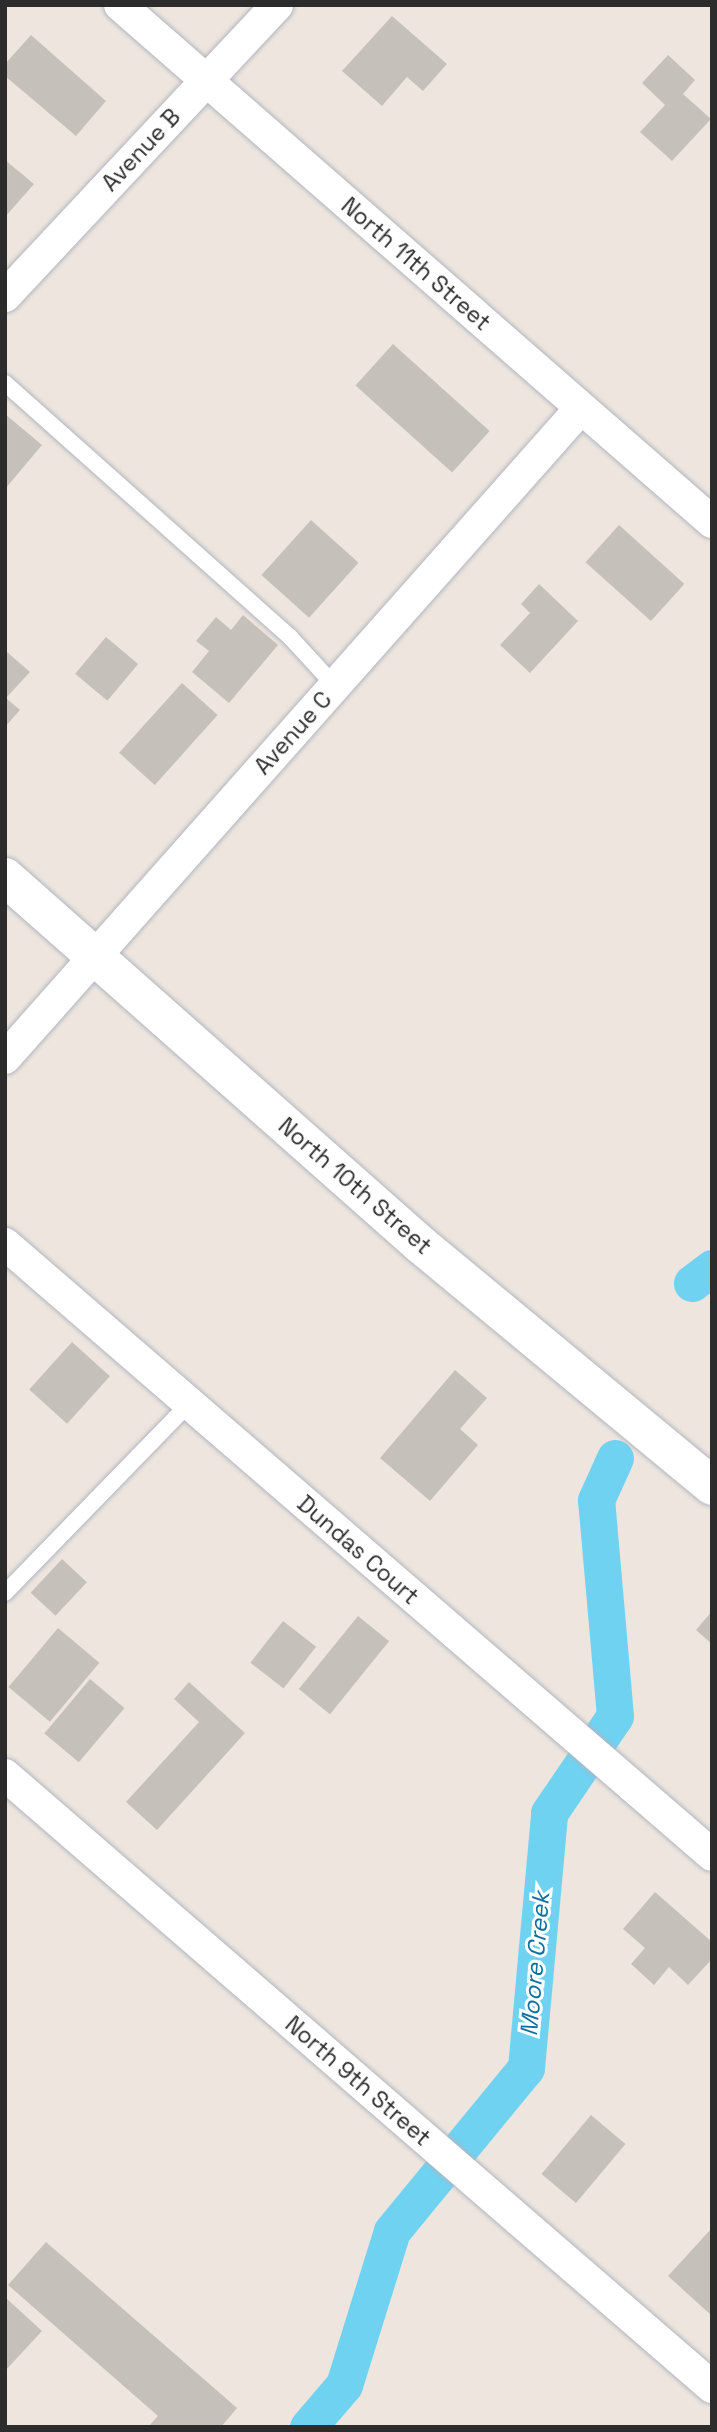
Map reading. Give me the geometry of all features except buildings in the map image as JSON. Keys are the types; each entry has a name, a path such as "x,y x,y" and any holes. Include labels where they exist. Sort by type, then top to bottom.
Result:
{"street":[{"name":"North 11th Street","path":"120,5 712,522"},
{"name":"Avenue B","path":"5,296 276,5"},
{"name":"Avenue C","path":"5,1058 581,408"},
{"name":"North 10th Street","path":"5,877 421,1245 712,1486"},
{"name":"Dundas Court","path":"5,1244 712,1855"},
{"name":"North 9th Street","path":"5,1775 712,2387"}],"lane":[{"path":"5,383 290,638 335,686"},
{"path":"5,1593 190,1404"}],"waterway":[{"name":"Moore Creek","path":"692,1283 712,1268"},
{"name":"Moore Creek","path":"308,2427 344,2385 392,2231 526,2068 549,1813 615,1716 596,1500 615,1458"}]}
